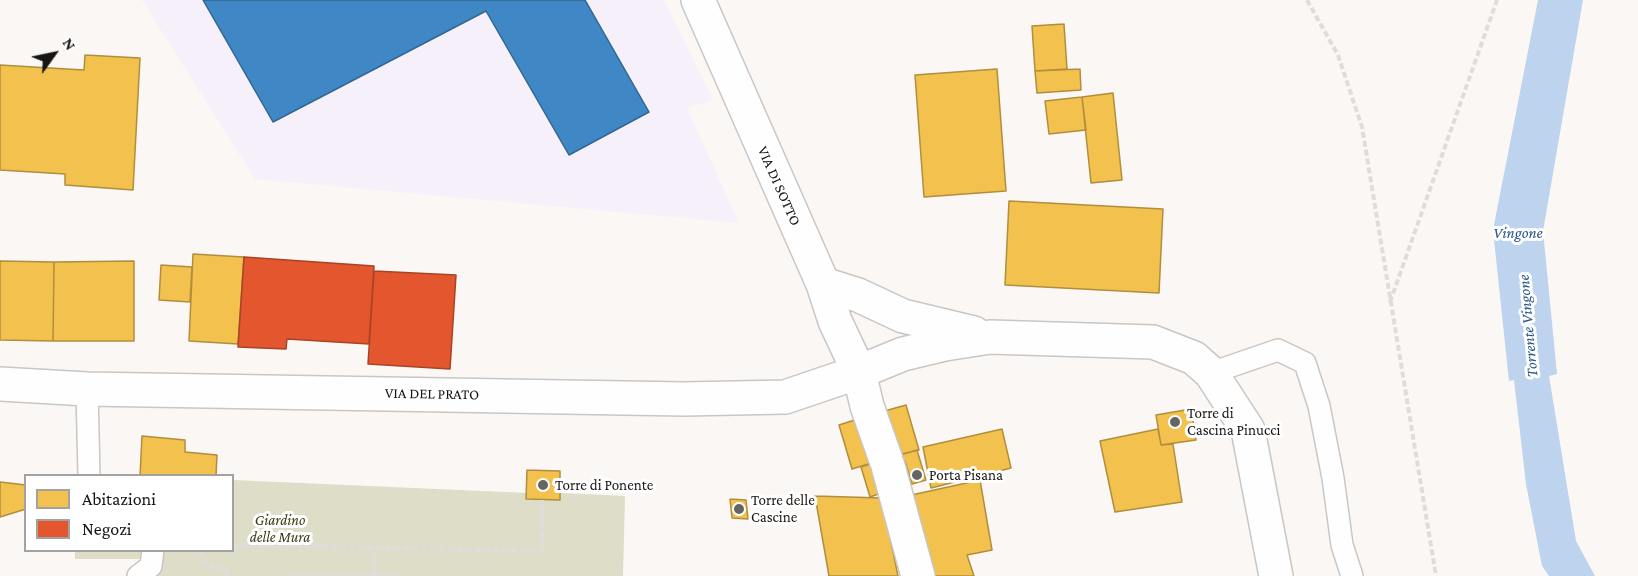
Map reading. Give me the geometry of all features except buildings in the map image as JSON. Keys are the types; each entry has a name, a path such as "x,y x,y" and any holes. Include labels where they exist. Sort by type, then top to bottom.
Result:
{"street":[{"name":"VIA DI SOTTO","path":"698,0 823,284 835,321 859,372 918,576"},
{"path":"823,284 858,295 903,316 990,337 1153,342 1194,358 1211,373 1248,430 1276,576"},
{"name":"VIA DEL PRATO","path":"0,384 87,388 684,399 784,397 859,372 903,354 990,337"}],"lane":[{"path":"1211,373 1278,350 1305,363 1319,406 1342,545 1352,576"},
{"path":"87,388 88,474"},
{"path":"138,576 151,566 153,552"}],"path":[{"path":"1307,0 1338,55 1362,127 1436,576"},
{"path":"1390,303 1497,0"},
{"path":"234,545 374,550 542,551 542,500"},
{"path":"374,550 374,576"},
{"path":"201,552 203,559 212,566 225,569 228,576"},
{"path":"285,576 406,576"}],"shaded area":[{"path":"142,0 664,0 713,100 687,108 739,223 255,179"}],"green space":[{"name":"Giardino delle Mura","path":"234,480 527,493 527,499 559,500 561,493 625,496 623,576 151,576 140,559 75,559 75,552 234,552"}],"water":[{"name":"Vingone","path":"1538,0 1583,0 1543,231 1557,374 1549,376 1576,541 1595,576 1549,576 1542,566 1526,484 1514,380 1509,381 1493,230"}],"place":[{"name":"Torre di Cascina Pinucci","path":"1175,422"},
{"name":"Porta Pisana","path":"917,475"},
{"name":"Torre di Ponente","path":"543,485"},
{"name":"Torre delle Cascine","path":"739,509"}],"water label":[{"name":"Torrente Vingone","path":"1528,326"}]}
